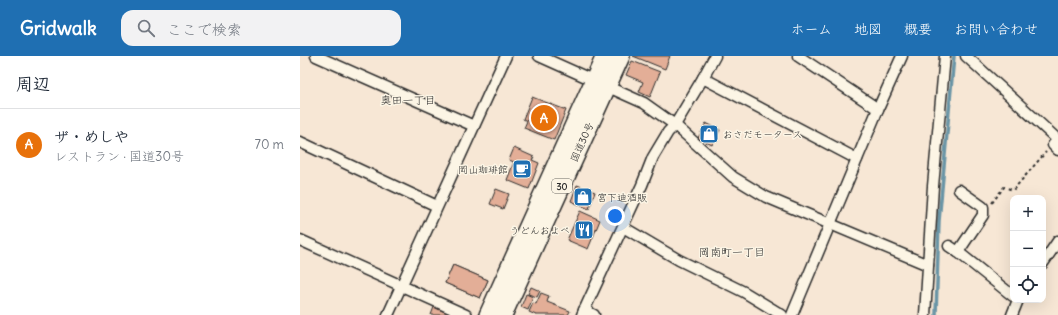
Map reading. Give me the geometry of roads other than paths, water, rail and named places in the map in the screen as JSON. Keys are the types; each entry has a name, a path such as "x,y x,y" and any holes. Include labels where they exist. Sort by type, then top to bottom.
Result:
{"highway":[{"name":"国道30号","path":"503,315 600,84 605,56"},
{"name":"国道30号","path":"488,315 600,84 621,56"}],"street":[{"path":"316,56 474,126"},
{"path":"388,315 506,56"},
{"path":"539,56 644,103 675,125 733,177 766,197 928,265"},
{"path":"594,315 583,312 623,227 653,157 704,78 714,56"},
{"path":"798,56 878,109"},
{"path":"792,315 878,109 902,56"},
{"path":"925,315 933,186 945,56"},
{"path":"971,58 1057,144"},
{"path":"704,78 857,159"},
{"path":"300,142 437,206"},
{"path":"958,252 983,215 983,207 959,190"},
{"path":"623,227 679,260 744,292 782,315"},
{"path":"300,240 466,315"},
{"path":"1046,259 1058,241"},
{"path":"949,246 1010,294"},
{"path":"1012,315 1017,303"}],"waterway":[{"path":"936,315 939,221 954,56"}],"place":[{"name":"ザ・めしや","path":"544,118"},
{"name":"おさだモータース","path":"709,134"},
{"name":"岡山珈琲館","path":"522,169"},
{"name":"宮下迪酒販","path":"583,197"},
{"name":"うどんおよべ","path":"584,230"}],"district":[{"name":"奥田一丁目","path":"408,100"},
{"name":"岡南町一丁目","path":"732,252"}]}
